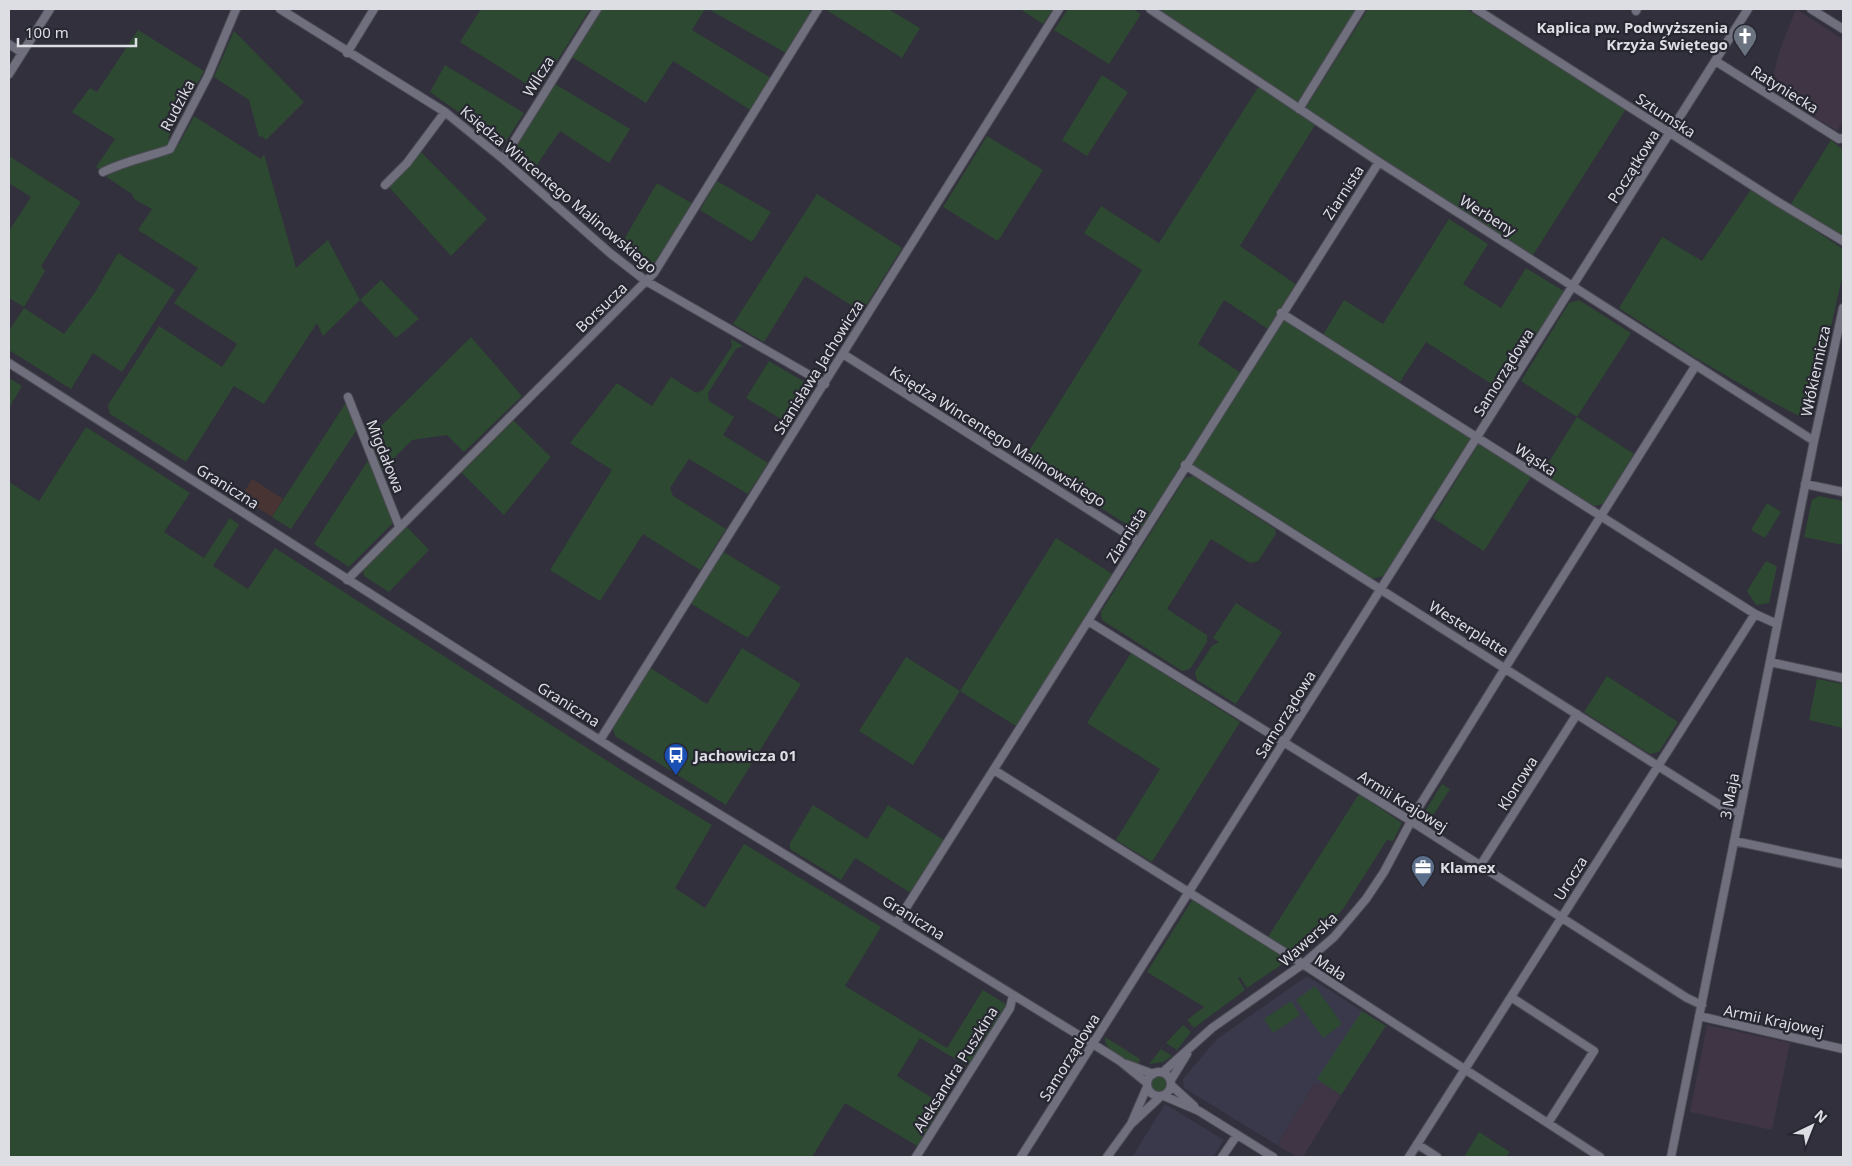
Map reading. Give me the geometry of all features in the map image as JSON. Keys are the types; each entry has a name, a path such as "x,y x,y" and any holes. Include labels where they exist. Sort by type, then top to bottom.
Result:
{"street":[{"path":"9,74 50,9"},
{"name":"Rudzika","path":"103,172 125,161 148,157 170,149 208,76 236,9"},
{"name":"Księdza Wincentego Malinowskiego","path":"280,9 445,112 503,159 646,282 824,384"},
{"path":"348,52 374,9"},
{"name":"Wilcza","path":"503,159 597,9"},
{"name":"Borsucza","path":"347,580 654,273 818,9"},
{"name":"Stanisława Jachowicza","path":"600,740 1059,9"},
{"name":"Werbeny","path":"1150,9 1379,162 1814,441"},
{"path":"1299,109 1361,9"},
{"name":"Sztumska","path":"1476,9 1670,134 1843,241"},
{"name":"Początkowa","path":"1573,286 1748,9"},
{"path":"1811,9 1843,29"},
{"path":"9,44 22,53"},
{"name":"Ratyniecka","path":"1716,62 1842,141"},
{"path":"385,185 407,163 445,112"},
{"name":"Ziarnista","path":"897,922 1185,465 1379,162"},
{"name":"Samorządowa","path":"1021,1157 1573,286"},
{"name":"Włókiennicza","path":"1814,441 1843,308"},
{"name":"Wąska","path":"1282,313 1601,518 1755,614 1777,624"},
{"name":"Księdza Wincentego Malinowskiego","path":"843,354 1138,541"},
{"name":"Graniczna","path":"9,363 600,740 1120,1061 1147,1085"},
{"name":"Wawerska","path":"1162,1072 1212,1028 1303,964 1334,938 1366,899 1384,872 1411,821 1696,365"},
{"name":"Migdałowa","path":"348,397 399,526"},
{"name":"3 Maja","path":"1671,1157 1814,441"},
{"name":"Westerplatte","path":"1185,465 1658,766 1723,806 1740,813"},
{"path":"1805,484 1843,492"},
{"name":"Urocza","path":"1409,1157 1755,614"},
{"name":"Armii Krajowej","path":"1088,621 1411,821 1687,998 1702,1005"},
{"path":"1770,662 1843,678"},
{"name":"Klonowa","path":"1480,866 1577,714"},
{"name":"Mała","path":"994,770 1303,964 1600,1157"},
{"path":"1734,841 1843,864"},
{"name":"Aleksandra Puszkina","path":"916,1157 1010,1008 1014,995"},
{"path":"1511,997 1594,1051 1548,1124"},
{"name":"Armii Krajowej","path":"1699,1016 1843,1049"},
{"name":"Wawerska","path":"1171,1083 1191,1048"},
{"name":"Graniczna","path":"1120,1061 1153,1074"},
{"path":"1107,1157 1130,1124 1153,1074 1162,1072 1199,1111"},
{"path":"1130,1124 1162,1096 1171,1083"},
{"path":"1147,1085 1152,1094 1162,1096 1199,1111 1273,1157"},
{"path":"1222,1157 1237,1135"},
{"path":"1417,1144 1437,1157"}],"shaded area":[{"path":"1796,9 1843,39 1843,120 1837,131 1770,89 1779,52"},
{"path":"252,479 283,499 272,517 241,497"},
{"path":"1307,976 1386,1026 1341,1095 1321,1082 1317,1086 1314,1084 1277,1145 1184,1088 1183,1079 1217,1039"},
{"path":"1707,1025 1790,1043 1772,1130 1690,1112"},
{"path":"1321,1082 1341,1095 1303,1157 1297,1157 1277,1145 1314,1084"},
{"path":"1165,1104 1224,1140 1213,1157 1132,1157"}],"green space":[{"path":"481,9 590,9 538,91 460,42"},
{"path":"602,9 705,9 692,30 771,78 752,111 673,61 646,103 572,57"},
{"path":"708,9 807,9 812,12 786,53"},
{"path":"825,9 888,9 920,28 902,58"},
{"path":"1020,9 1053,9 1043,24"},
{"path":"1068,9 1133,9 1141,14 1109,64 1054,30"},
{"path":"1159,9 1356,9 1297,103"},
{"path":"1368,9 1466,9 1626,109 1533,255 1305,109"},
{"path":"138,30 204,71 168,138 179,144 194,116 261,159 264,154 296,268 328,240 360,300 323,336 317,323 264,404 234,386 186,462 110,414 108,405 159,326 222,367 237,344 174,303 198,268 138,230 152,209 134,199 132,194 108,178 96,167 115,139 72,112 90,88 97,92"},
{"path":"234,31 304,102 266,140 262,136 259,137 249,100 214,77"},
{"path":"445,65 524,113 502,147 474,123 430,92"},
{"path":"1102,75 1128,92 1087,156 1062,140"},
{"path":"555,84 630,129 609,163 560,131 530,175 510,155"},
{"path":"1259,86 1315,125 1240,246 1297,285 1268,329 1224,300 1198,344 1241,373 1179,468 1140,533 1024,459 1142,270 1084,233 1101,206 1159,243"},
{"path":"987,136 1043,170 998,241 943,207"},
{"path":"1831,140 1843,150 1843,237 1791,204"},
{"path":"420,151 487,219 451,256 390,188 394,180"},
{"path":"9,156 81,202 41,266 45,271 24,307 9,298 9,231 31,197 9,183"},
{"path":"717,181 771,212 752,242 700,210"},
{"path":"657,183 693,204 660,257 651,265 636,262 619,248"},
{"path":"1752,188 1843,249 1843,273 1811,416 1799,416 1763,397 1694,357 1619,308 1662,237 1702,261"},
{"path":"817,194 902,248 862,312 805,276 764,342 733,324"},
{"path":"1449,219 1488,244 1463,284 1501,308 1526,268 1565,292 1501,390 1426,342 1400,382 1323,335 1344,300 1383,324"},
{"path":"118,253 175,290 122,372 93,353 71,389 9,350 9,331 24,308 64,334 94,294"},
{"path":"381,280 419,319 396,338 360,300"},
{"path":"1579,300 1631,333 1577,417 1521,381 1569,303"},
{"path":"1282,318 1472,439 1384,576 1371,579 1190,463"},
{"path":"471,337 522,396 464,452 447,435 412,440 381,471 368,439"},
{"path":"731,339 743,346 736,349 708,393 709,401 734,417 723,435 768,463 748,494 689,459 670,488 673,496 726,529 700,570 643,534 600,601 550,570 612,470 570,443 617,383 652,406 671,377 696,393 703,390 732,346"},
{"path":"769,361 810,385 812,393 791,425 746,398"},
{"path":"9,378 22,386 9,408"},
{"path":"347,401 358,428 291,529 272,517"},
{"path":"1577,417 1634,454 1603,504 1594,506 1542,473"},
{"path":"513,420 551,457 504,515 461,472"},
{"path":"86,427 190,493 164,532 204,558 230,518 239,525 213,566 248,589 275,548 637,780 712,825 675,888 705,908 744,844 881,927 845,986 947,1048 983,990 1009,1006 969,1067 920,1038 897,1076 945,1106 919,1147 845,1103 812,1157 9,1157 9,482 39,501"},
{"path":"1479,443 1531,477 1484,551 1433,518"},
{"path":"369,459 394,522 349,567 314,544"},
{"path":"1193,476 1275,529 1276,534 1258,561 1250,563 1211,539 1167,609 1207,635 1207,642 1190,669 1182,671 1102,620 1101,612 1185,478"},
{"path":"1819,496 1843,501 1843,545 1804,537 1812,500"},
{"path":"1767,503 1781,512 1765,538 1751,530"},
{"path":"406,526 429,550 389,592 364,576 363,569"},
{"path":"1056,538 1114,575 1019,728 960,691"},
{"path":"722,551 781,587 748,638 690,603"},
{"path":"1766,561 1777,566 1769,603 1756,605 1747,591"},
{"path":"1236,603 1282,632 1236,704 1197,680 1195,672 1212,646 1219,642 1213,638"},
{"path":"742,648 801,684 726,805 615,736 612,725 649,667 707,704"},
{"path":"1131,653 1240,722 1152,862 1116,840 1160,769 1087,723"},
{"path":"906,657 960,691 913,765 859,731"},
{"path":"1607,676 1678,722 1659,752 1650,754 1584,712"},
{"path":"1817,679 1843,684 1843,728 1809,720"},
{"path":"1442,784 1450,789 1430,820 1431,830 1423,822 1422,816"},
{"path":"1359,794 1402,823 1393,841 1387,840 1343,909 1301,952 1291,951 1268,937"},
{"path":"813,805 867,839 888,805 947,842 914,895 855,858 841,880 790,849 790,843"},
{"path":"1193,899 1277,952 1284,963 1247,988 1240,977 1238,978 1245,990 1194,1028 1187,1020 1204,1007 1147,972"},
{"path":"1315,986 1342,1024 1323,1038 1296,1000"},
{"path":"1291,1001 1300,1015 1273,1033 1264,1019"},
{"path":"1362,1011 1386,1026 1341,1095 1317,1079"},
{"path":"1183,1025 1191,1032 1177,1050 1166,1043"},
{"path":"1105,1037 1140,1059 1138,1065 1112,1051 1105,1042"},
{"path":"1161,1049 1172,1056 1163,1062 1149,1064"},
{"path":"1159,1076 1165,1079 1168,1085 1165,1091 1159,1094 1153,1091 1150,1085 1153,1079"},
{"path":"1479,1132 1510,1152 1506,1157 1464,1157"}],"place":[{"name":"Kaplica pw. Podwyższenia Krzyża Świętego","path":"1745,57"},
{"name":"Jachowicza 01","path":"676,776"},
{"name":"Klamex","path":"1423,888"}]}
